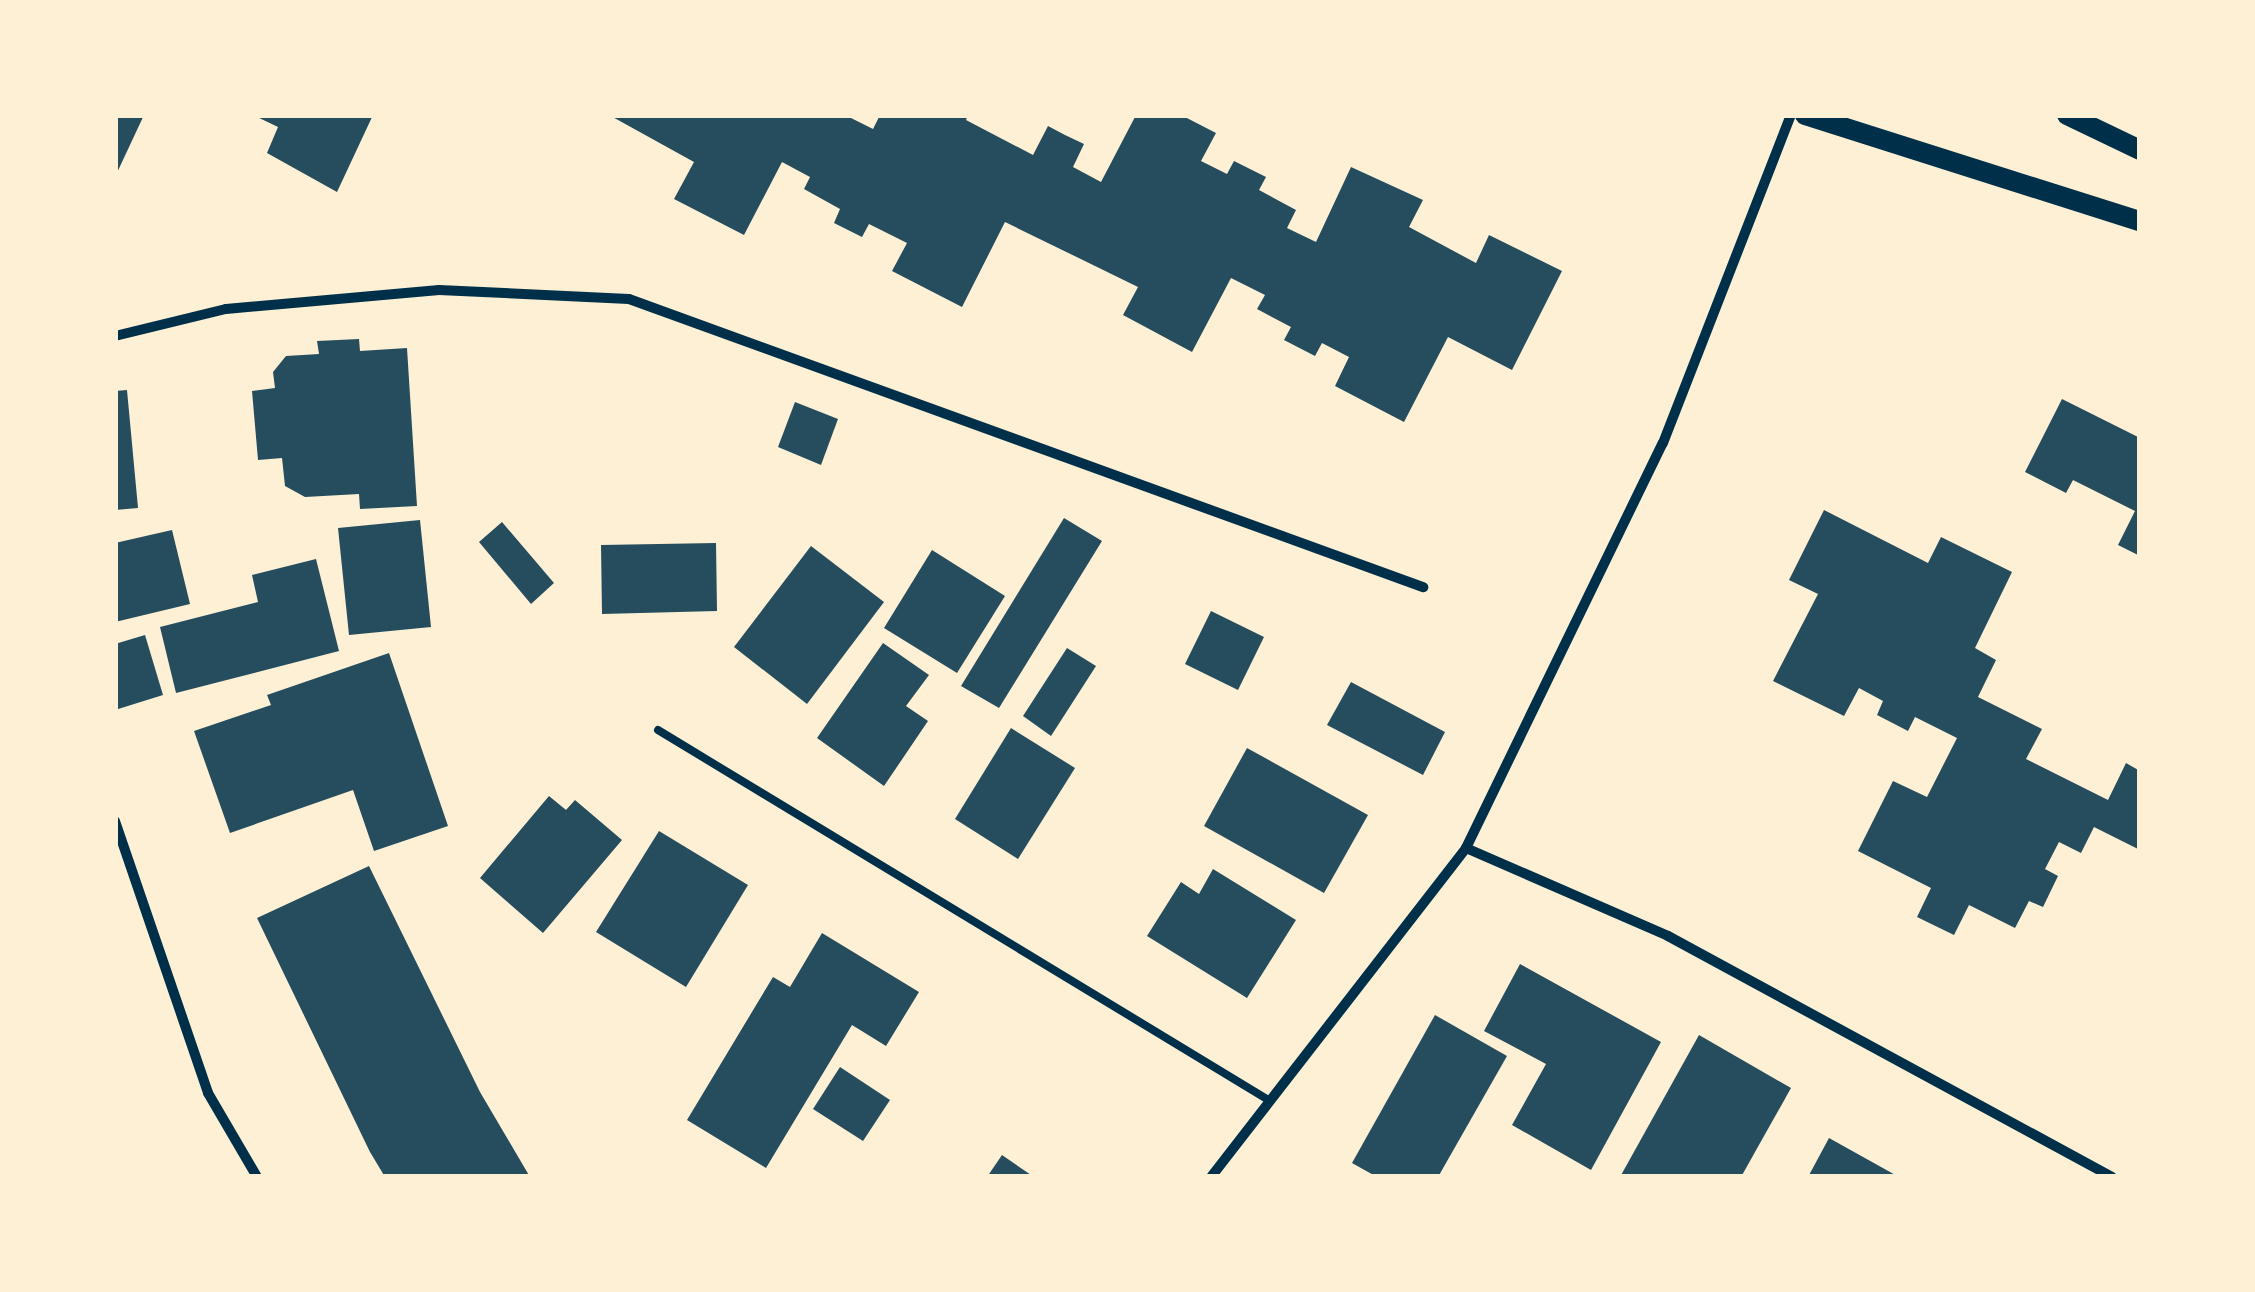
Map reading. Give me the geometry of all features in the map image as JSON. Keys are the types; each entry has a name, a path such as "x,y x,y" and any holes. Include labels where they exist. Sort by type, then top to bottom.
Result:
{"main road":[{"path":"1805,115 2140,221"},
{"path":"2067,115 2140,150"}],"street":[{"path":"1211,1177 1466,848 1663,443 1791,115"},
{"path":"115,336 226,308 440,290 629,299 1423,587"},
{"path":"115,821 208,1093 256,1177"},
{"path":"1466,848 1668,936 2112,1177"}],"lane":[{"path":"658,730 1270,1101"}],"building":[{"path":"115,115 144,115 115,177"},
{"path":"253,115 373,115 337,192 267,153 278,127"},
{"path":"609,115 845,115 873,129 880,115 968,115 966,120 1033,155 1048,126 1084,144 1073,167 1101,182 1136,115 1181,115 1216,133 1201,161 1227,174 1234,161 1266,177 1259,190 1296,210 1287,228 1316,242 1351,167 1423,200 1409,227 1476,263 1489,235 1562,271 1512,370 1448,337 1404,422 1335,386 1349,357 1322,343 1315,356 1284,340 1291,327 1257,309 1265,295 1231,278 1192,352 1123,315 1138,287 1005,222 962,307 892,271 907,243 869,224 862,237 834,223 840,209 804,189 810,177 782,162 744,235 674,199 694,162"},
{"path":"359,339 360,351 407,348 417,506 360,509 359,494 305,497 285,486 282,458 258,460 252,391 275,388 273,372 286,356 319,354 317,341"},
{"path":"127,390 138,508 115,510 115,391"},
{"path":"2062,399 2140,438 2140,556 2118,545 2135,511 2073,480 2066,493 2025,472"},
{"path":"795,402 838,419 821,465 778,447"},
{"path":"1824,510 1928,563 1941,537 2012,572 1975,648 1996,660 1978,697 2042,729 2026,759 2108,800 2126,763 2140,771 2140,850 2094,827 2081,853 2059,842 2045,869 2058,876 2043,907 2029,901 2015,928 1969,905 1954,935 1917,917 1931,888 1858,851 1893,781 1927,797 1957,738 1915,717 1908,731 1877,715 1883,701 1859,688 1844,716 1773,681 1818,594 1789,580"},
{"path":"1064,518 1102,541 999,708 961,686"},
{"path":"420,520 431,627 349,635 338,528"},
{"path":"502,522 554,583 531,604 479,542"},
{"path":"172,530 190,604 115,622 115,543"},
{"path":"716,543 717,611 602,614 601,545"},
{"path":"811,546 884,602 807,704 734,647"},
{"path":"932,550 1005,596 957,673 884,628"},
{"path":"316,559 339,651 176,693 160,627 258,602 252,575"},
{"path":"1211,611 1264,637 1238,690 1185,664"},
{"path":"145,635 163,695 115,710 115,644"},
{"path":"883,643 929,675 906,706 928,721 884,786 817,738"},
{"path":"1067,648 1096,666 1051,736 1023,716"},
{"path":"389,653 448,826 374,851 353,790 230,833 194,731 271,705 267,695"},
{"path":"1351,682 1445,732 1423,775 1327,725"},
{"path":"1011,728 1075,768 1018,859 955,819"},
{"path":"1247,748 1368,815 1324,893 1204,826"},
{"path":"549,796 566,810 575,800 622,840 543,933 480,878"},
{"path":"659,831 748,885 686,987 596,932"},
{"path":"369,866 480,1092 530,1177 385,1177 370,1152 257,918"},
{"path":"1213,869 1296,920 1247,998 1147,936 1181,882 1199,894"},
{"path":"822,933 919,992 886,1046 852,1025 766,1168 687,1120 773,977 790,987"},
{"path":"1520,964 1661,1042 1591,1170 1512,1125 1546,1064 1484,1031"},
{"path":"1435,1015 1507,1056 1438,1177 1377,1177 1352,1163"},
{"path":"1699,1035 1791,1088 1741,1177 1620,1177"},
{"path":"840,1067 890,1100 863,1141 813,1109"},
{"path":"1829,1138 1899,1177 1808,1177"},
{"path":"1002,1155 1034,1177 987,1177"}]}
